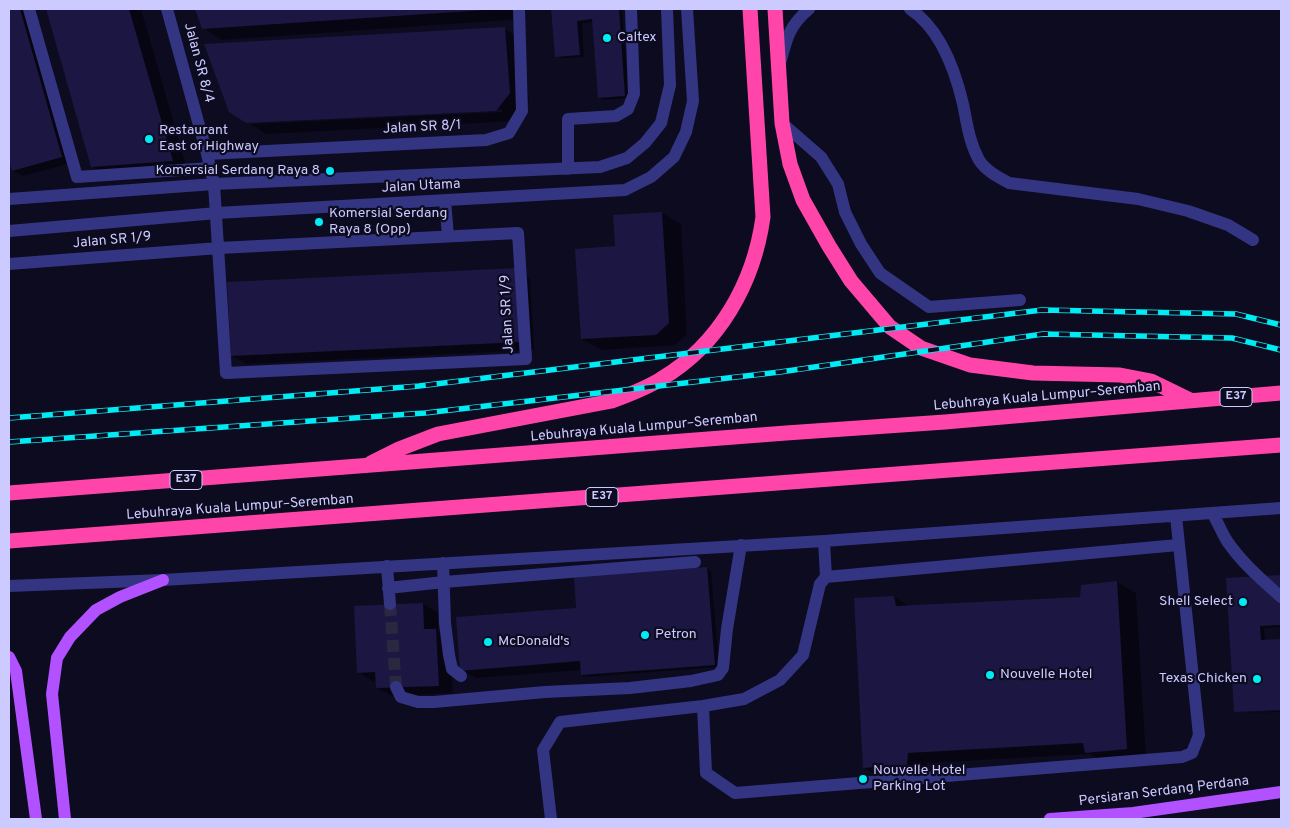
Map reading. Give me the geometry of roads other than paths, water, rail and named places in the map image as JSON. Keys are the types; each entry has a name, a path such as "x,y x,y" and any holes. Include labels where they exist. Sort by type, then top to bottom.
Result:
{"highway":[{"path":"362,467 438,434 612,401 661,380 677,368 711,336 736,304 746,284 755,259 763,217 750,9"},
{"path":"775,9 782,123 790,164 803,200 851,281 890,327 921,348 970,365 1033,373 1120,375 1151,381 1191,400"},
{"name":"Lebuhraya Kuala Lumpur–Seremban","path":"9,494 945,422 1281,393"},
{"name":"Lebuhraya Kuala Lumpur–Seremban","path":"9,541 1281,445"}],"main road":[{"path":"65,819 52,694 57,658 70,637 96,610 120,597 163,580"},
{"path":"9,657 16,670 36,819"},
{"name":"Persiaran Serdang Perdana","path":"1050,819 1133,813 1281,792"}],"street":[{"path":"28,9 77,177 210,168"},
{"name":"Jalan SR 8/4","path":"167,9 207,154 214,184 217,213"},
{"name":"Jalan SR 8/1","path":"207,154 486,140 509,133 522,111 519,9"},
{"path":"568,169 568,119 616,116 628,108 634,94 631,9"},
{"name":"Jalan Utama","path":"9,199 214,184 600,167 627,158 645,143 661,123 670,85 667,9"},
{"name":"Jalan Utama","path":"9,231 217,213 625,190 651,177 674,157 686,132 693,101 687,9"},
{"path":"779,67 787,36 794,24 809,9"},
{"path":"910,9 934,32 949,60 962,103 969,139 980,161 992,173 1009,183 1138,199 1188,211 1228,224 1253,240"},
{"path":"782,123 821,157 838,184 845,212 857,236 880,273 929,306 1020,300"},
{"path":"445,200 448,236"},
{"name":"Jalan SR 1/9","path":"9,264 219,248 518,233 526,359 226,373 219,248 217,213"},
{"path":"9,586 163,580 824,540 1281,508"},
{"path":"1213,514 1226,540 1260,579 1281,597"},
{"path":"703,706 706,773 735,793 1182,757 1192,753 1200,735 1176,516"},
{"path":"551,819 543,750 560,722 703,706 744,699 780,680 792,668 804,655 820,584 826,577 824,540"},
{"path":"826,577 1178,544"},
{"path":"396,687 401,697 418,702 426,702 545,692 630,688 691,682 718,675 723,668 727,629 741,545"},
{"path":"388,588 696,562"},
{"path":"443,563 445,623 449,655 452,669 460,676"},
{"path":"387,566 390,604"}],"tunnel":[{"path":"390,604 396,687"}],"railway":[{"path":"9,418 419,386 1042,310 1236,314 1281,325"},
{"path":"9,442 425,413 780,372 1043,334 1232,338 1281,350"}],"place":[{"name":"Caltex","path":"607,38"},
{"name":"Restaurant East of Highway","path":"149,139"},
{"name":"Komersial Serdang Raya 8","path":"330,171"},
{"name":"Komersial Serdang Raya 8 (Opp)","path":"319,222"},
{"name":"Shell Select","path":"1243,602"},
{"name":"Petron","path":"645,635"},
{"name":"McDonald's","path":"488,642"},
{"name":"Nouvelle Hotel","path":"990,675"},
{"name":"Texas Chicken","path":"1257,679"},
{"name":"Nouvelle Hotel Parking Lot","path":"863,779"}]}
